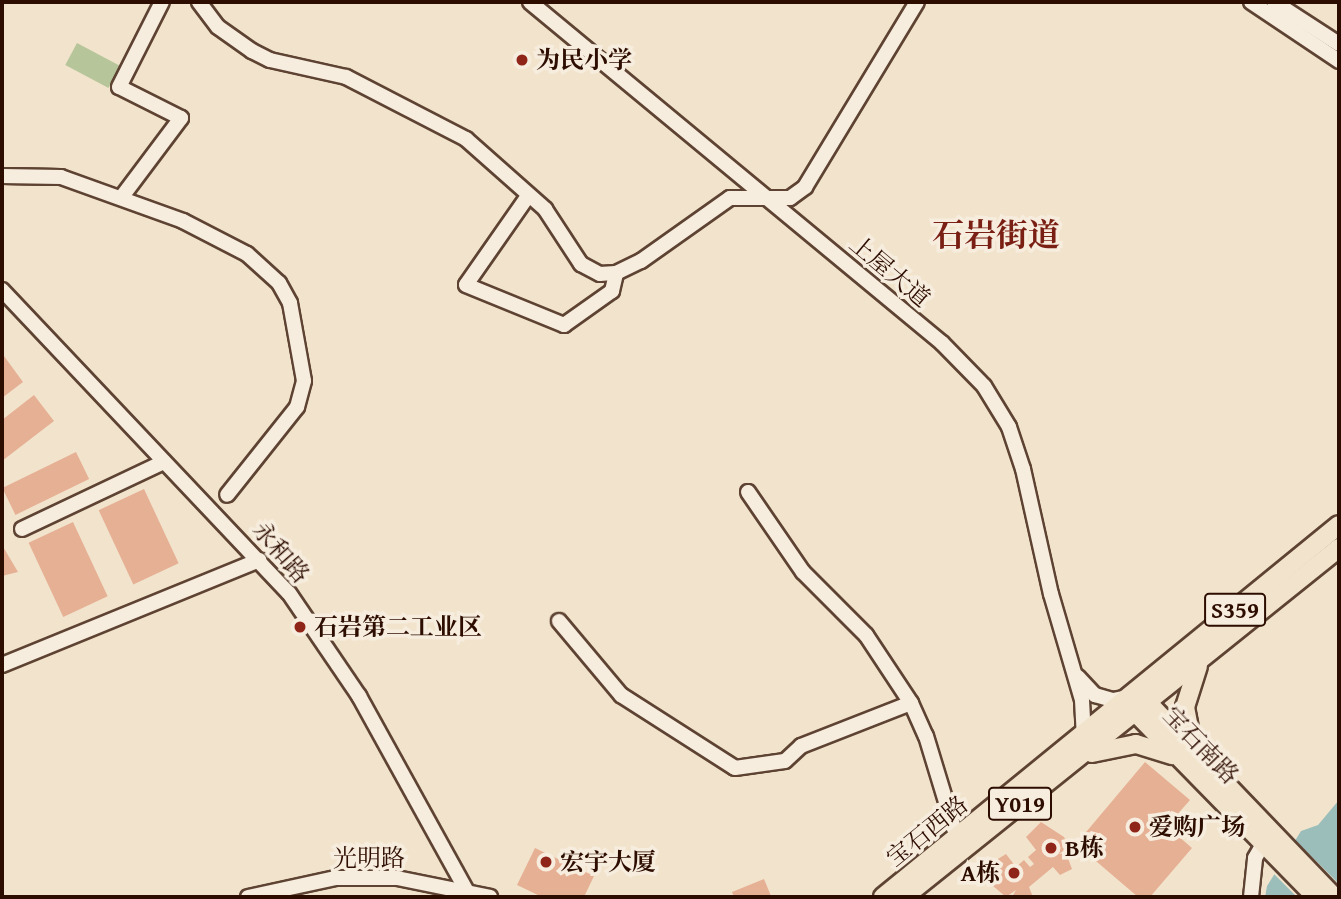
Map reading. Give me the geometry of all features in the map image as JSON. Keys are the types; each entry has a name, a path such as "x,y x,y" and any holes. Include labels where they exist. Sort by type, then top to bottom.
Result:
{"main road":[{"name":"S359","path":"1139,704 1339,525"},
{"name":"S359","path":"1139,704 1201,661 1339,548"},
{"name":"S359","path":"1187,757 1185,707 1190,681 1201,661"},
{"name":"宝石西路","path":"883,897 1084,734 1139,704"},
{"name":"宝石西路","path":"904,897 1139,704"},
{"name":"宝石南路","path":"1139,704 1268,843"},
{"path":"1075,759 1124,744 1146,745 1187,757"},
{"name":"S359","path":"1268,843 1316,897"},
{"name":"S359","path":"1268,843 1334,897"}],"street":[{"path":"121,198 181,118 119,87 162,2"},
{"path":"199,2 218,27 252,51 270,60 346,77 466,139 545,209 581,264 600,274 617,273 641,261 730,198 764,195 790,198 805,187 917,2"},
{"name":"上屋大道","path":"530,2 949,349 1000,408 1023,469 1051,594 1075,673 1086,725 1084,734"},
{"path":"1251,2 1339,61"},
{"path":"1274,2 1339,44"},
{"path":"2,176 61,177 183,221 247,254 279,283 290,303 304,381 297,407 227,495"},
{"path":"528,196 466,285 564,325 612,291 617,273"},
{"name":"永和路","path":"2,290 289,593 359,696 466,890"},
{"path":"22,529 164,461"},
{"path":"748,492 803,572 866,635 911,703 926,736 957,838"},
{"path":"2,665 259,560"},
{"path":"559,621 621,695 735,768 785,761 802,746 911,703"},
{"path":"1075,673 1095,695 1139,704"},
{"path":"1251,897 1255,858 1268,843"},
{"name":"光明路","path":"248,897 335,878 397,878 490,897"}],"green space":[{"path":"77,43 120,66 109,88 65,65"}],"water":[{"path":"1339,800 1339,890 1334,897 1265,897 1267,886 1301,831 1318,825"}],"pier":[{"path":"1293,838 1339,884 1335,897 1297,897 1272,872"}],"building":[{"path":"4,356 23,382 2,398 2,358"},
{"path":"34,395 54,421 2,461 2,420"},
{"path":"76,452 89,479 15,515 2,488"},
{"path":"144,489 179,563 133,584 99,510"},
{"path":"73,522 108,596 63,617 29,543"},
{"path":"2,545 18,572 2,576"},
{"name":"爱购广场","path":"1145,762 1190,800 1176,816 1180,820 1176,825 1182,830 1177,835 1192,848 1150,897 1138,897 1076,844"},
{"path":"1041,822 1064,837 1069,847 1059,854 1066,853 1072,869 1060,875 1053,867 1029,887 1033,897 1012,897 1016,890 1006,897 993,886 997,882 988,865 1006,854 1016,867 1024,860 1030,867 1034,864 1028,857 1036,850 1026,837"},
{"name":"宏宇大厦","path":"535,848 594,876 584,897 542,897 517,885"},
{"path":"764,879 771,896 734,897 732,892"}],"place":[{"name":"为民小学","path":"522,60"},
{"name":"石岩第二工业区","path":"300,627"},
{"name":"爱购广场","path":"1135,827"},
{"name":"B栋","path":"1051,848"},
{"name":"宏宇大厦","path":"546,862"},
{"name":"A栋","path":"1014,873"}],"district":[{"name":"石岩街道","path":"996,235"}]}
